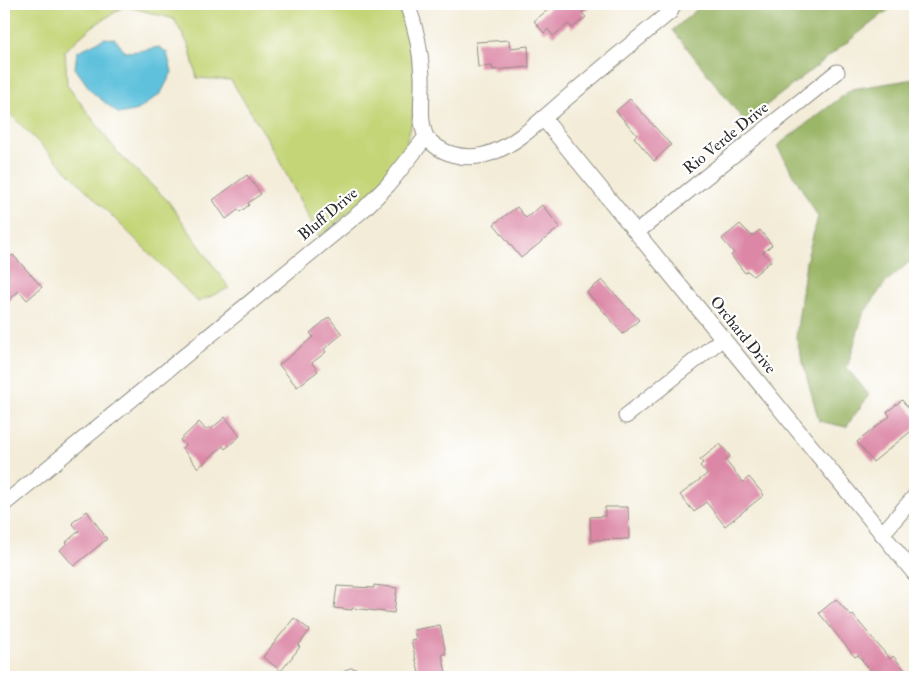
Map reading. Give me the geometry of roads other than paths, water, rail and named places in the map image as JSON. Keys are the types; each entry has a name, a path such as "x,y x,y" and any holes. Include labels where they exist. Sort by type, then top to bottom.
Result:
{"street":[{"path":"407,4 420,47 422,122 426,137 438,150 468,157 485,155 520,136 670,12 674,4"},
{"name":"Rio Verde Drive","path":"637,232 837,72"},
{"name":"Orchard Drive","path":"543,118 915,574"},
{"name":"Bluff Drive","path":"4,504 364,209 388,185 426,137"},
{"path":"626,416 723,338"},
{"path":"882,534 915,496"}],"water":[{"path":"105,38 115,39 125,52 159,47 167,53 172,72 161,93 138,110 119,114 92,92 75,68 77,52"}]}
